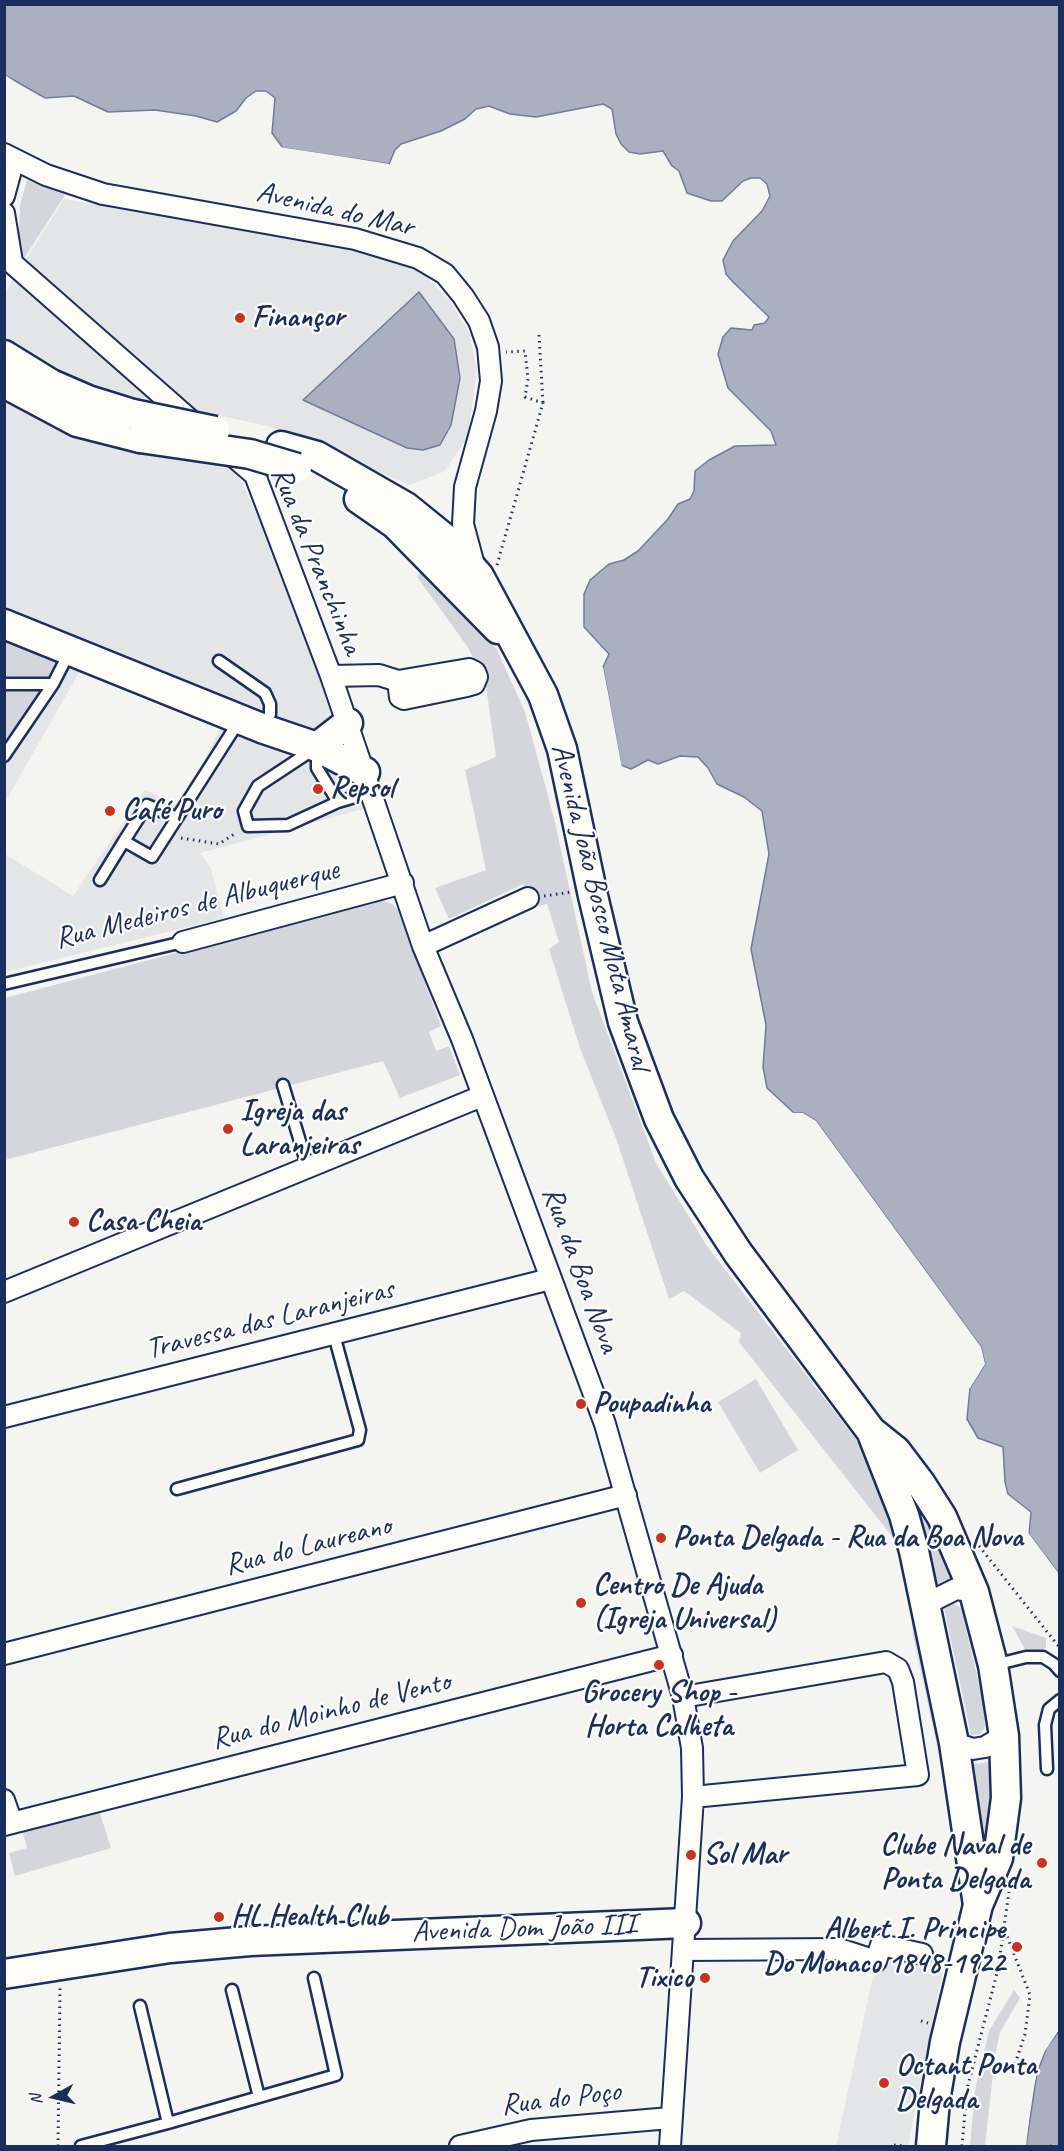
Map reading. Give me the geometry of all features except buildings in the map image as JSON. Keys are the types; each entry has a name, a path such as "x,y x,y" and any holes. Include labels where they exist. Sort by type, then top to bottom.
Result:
{"main road":[{"name":"Avenida João Bosco Mota Amaral","path":"4,355 51,384 88,400 137,426"},
{"name":"Avenida João Bosco Mota Amaral","path":"4,383 77,422 137,426 289,457 317,456 406,507 488,573 517,647 543,695 562,749 593,896 623,1022 659,1119 688,1178 732,1245 871,1431 896,1451 921,1484 942,1517 974,1592 993,1665 1004,1736 1006,1798 998,1858 978,1905 945,2042 935,2102 932,2146"},
{"name":"Avenida João Bosco Mota Amaral","path":"289,457 344,489 395,524 517,647"},
{"path":"4,624 252,724 317,747 369,782"},
{"path":"317,747 348,723"},
{"name":"Avenida João Bosco Mota Amaral","path":"871,1431 904,1515 954,1743 978,1905"},
{"name":"Avenida Dom João III","path":"4,1974 170,1948 318,1937 686,1937"}],"street":[{"path":"4,196 9,157"},
{"name":"Avenida do Mar","path":"9,157 46,175 103,194 344,237 393,249 418,258 445,274 479,321 488,347 491,381 486,411 465,487 463,524 469,554 488,573"},
{"path":"4,213 8,259"},
{"name":"Rua da Pranchinha","path":"8,259 255,475 348,723 423,946"},
{"path":"331,676 379,675 398,681"},
{"name":"Rua Medeiros de Albuquerque","path":"183,942 403,883"},
{"path":"423,946 528,898"},
{"name":"Rua da Boa Nova","path":"423,946 482,1095 605,1424 684,1697 692,1748 693,1797 686,1937 670,2118 670,2146"},
{"path":"4,1292 482,1095"},
{"name":"Travessa das Laranjeiras","path":"4,1417 550,1279"},
{"name":"Rua do Laureano","path":"4,1654 626,1496"},
{"path":"924,1605 956,1589 974,1592"},
{"name":"Rua do Moinho de Vento","path":"8,1824 672,1655"},
{"path":"684,1697 886,1662 898,1669 903,1682 918,1775 693,1797"},
{"path":"954,1743 973,1749 986,1747 1004,1736"},
{"path":"4,1800 8,1824"},
{"path":"686,1937 839,1949 876,1961 880,1945 922,1954"},
{"name":"Rua do Poço","path":"460,2146 531,2130 670,2118"}],"lane":[{"path":"4,756 53,684 71,650"},
{"path":"124,842 152,857 177,818 252,724 270,714 270,704 265,693 219,661"},
{"path":"4,684 53,684"},
{"path":"317,747 317,768 338,802"},
{"path":"317,747 258,786 244,811 248,826 288,825 338,802 369,782"},
{"path":"100,879 147,805 177,818"},
{"name":"Rua Medeiros de Albuquerque","path":"4,984 183,942"},
{"path":"282,1085 308,1168"},
{"path":"177,1489 358,1440 360,1430 334,1335"},
{"path":"993,1665 1026,1657 1043,1657 1054,1664 1059,1671"},
{"path":"1047,1769 1045,1725 1049,1709 1059,1700"},
{"path":"81,2146 336,2075 314,1978"},
{"path":"232,1990 259,2097"},
{"path":"140,2006 168,2122"}],"path":[{"path":"488,573 543,403 539,335"},
{"path":"506,360 506,352 525,351 528,379 525,397 543,403"},
{"path":"166,835 207,845 219,844 248,826"},
{"path":"528,898 576,891 578,899 593,896"},
{"path":"978,1543 1059,1648"},
{"path":"1005,1929 1030,1995 1025,2034 1014,2067"},
{"path":"58,2146 61,1964"},
{"path":"894,2145 904,2146"}],"shaded area":[{"path":"27,180 65,195 23,260 19,233 20,205"},
{"path":"64,199 376,254 421,271 449,300 469,333 477,370 468,436 445,471 410,485 268,426 95,389 38,361 5,337 4,294"},
{"path":"5,392 74,429 141,453 233,465 271,542 367,808 200,853 211,869 224,918 5,972 5,854 73,896 145,790 176,804 203,763 224,720 84,664 5,802"},
{"path":"423,568 497,650 525,712 554,818 592,992 656,1163 707,1246 868,1455 893,1503 949,1755 939,1755 913,1635 909,1587 904,1580 898,1544 739,1342 741,1333 684,1291 669,1299 617,1141 580,1048 549,949 559,942 547,904 538,906 523,884 449,919 435,888 486,870 465,770 496,757 485,679 467,646 417,577"},
{"path":"5,639 57,658 43,690 5,747"},
{"path":"373,901 384,901 394,905 399,912 441,1026 429,1032 436,1051 449,1046 460,1075 400,1098 383,1061 5,1160 5,998"},
{"path":"756,1379 798,1450 760,1473 718,1402"},
{"path":"922,1501 963,1580 936,1586 913,1505"},
{"path":"950,1601 961,1608 983,1701 985,1727 980,1734 971,1735 944,1608"},
{"path":"1012,1626 1046,1638 1046,1647 1040,1652 1026,1651"},
{"path":"997,1759 992,1842 980,1848 969,1763 979,1764"},
{"path":"99,1810 111,1848 15,1876 9,1853 27,1848 22,1830"},
{"name":"Octant Ponta Delgada","path":"882,1935 946,1954 908,2146 836,2146"},
{"path":"1014,1990 1020,1998 1000,2032 995,2056 985,2146 970,2146 975,2089 989,2031"}],"water":[{"path":"4,5 1059,5 1059,1574 1029,1534 1031,1512 1008,1494 1003,1447 978,1438 967,1419 970,1388 985,1364 981,1347 816,1121 803,1113 794,1113 767,1088 763,1067 766,1025 751,949 769,854 762,811 744,797 717,784 708,768 698,757 680,756 658,764 648,760 631,769 621,765 603,667 609,654 584,627 584,594 590,580 609,564 624,560 638,551 668,519 678,504 690,499 694,491 695,471 709,460 735,446 776,445 771,431 728,388 718,354 723,337 731,328 752,330 754,325 765,323 769,317 726,274 723,260 733,241 762,211 770,196 767,184 760,178 743,181 722,201 711,201 687,193 679,171 672,166 663,151 640,154 629,152 621,144 616,134 612,109 603,104 536,117 510,114 489,106 476,109 465,119 441,131 401,144 395,150 389,164 283,148 272,133 275,98 266,91 256,91 246,98 236,111 217,122 196,116 155,110 108,112 74,96 45,98 5,75"},
{"path":"419,292 454,339 460,378 451,425 440,445 423,450 407,448 303,400"},
{"path":"1059,2031 1059,2146 1026,2146 1037,2073 1047,2047"}],"pier":[{"path":"5,75 49,101 44,101 19,88 4,78"},
{"path":"279,147 389,164 389,167 283,151"},
{"path":"603,667 622,768 618,765 600,668"},
{"path":"790,1113 803,1113 816,1121 981,1347 985,1364 970,1388 967,1387 982,1364 979,1348 814,1123"},
{"path":"1027,1531 1059,1574 1060,1577 1027,1536"},
{"path":"1060,2028 1041,2057 1032,2093 1026,2146 1023,2146 1029,2092 1039,2056 1051,2034"}],"place":[{"name":"Finançor","path":"240,318"},
{"name":"Repsol","path":"318,789"},
{"name":"Café Puro","path":"110,811"},
{"name":"Igreja das Laranjeiras","path":"228,1129"},
{"name":"Casa Cheia","path":"74,1222"},
{"name":"Poupadinha","path":"581,1404"},
{"name":"Ponta Delgada - Rua da Boa Nova","path":"661,1538"},
{"name":"Centro De Ajuda (Igreja Universal)","path":"581,1603"},
{"name":"Grocery Shop - Horta Calheta","path":"659,1665"},
{"name":"Sol Mar","path":"691,1855"},
{"name":"Clube Naval de Ponta Delgada","path":"1042,1863"},
{"name":"HL Health Club","path":"219,1917"},
{"name":"Albert I. Principe Do Monaco 1848-1922","path":"1017,1947"},
{"name":"Tixico","path":"705,1978"},
{"name":"Octant Ponta Delgada","path":"884,2083"}]}
